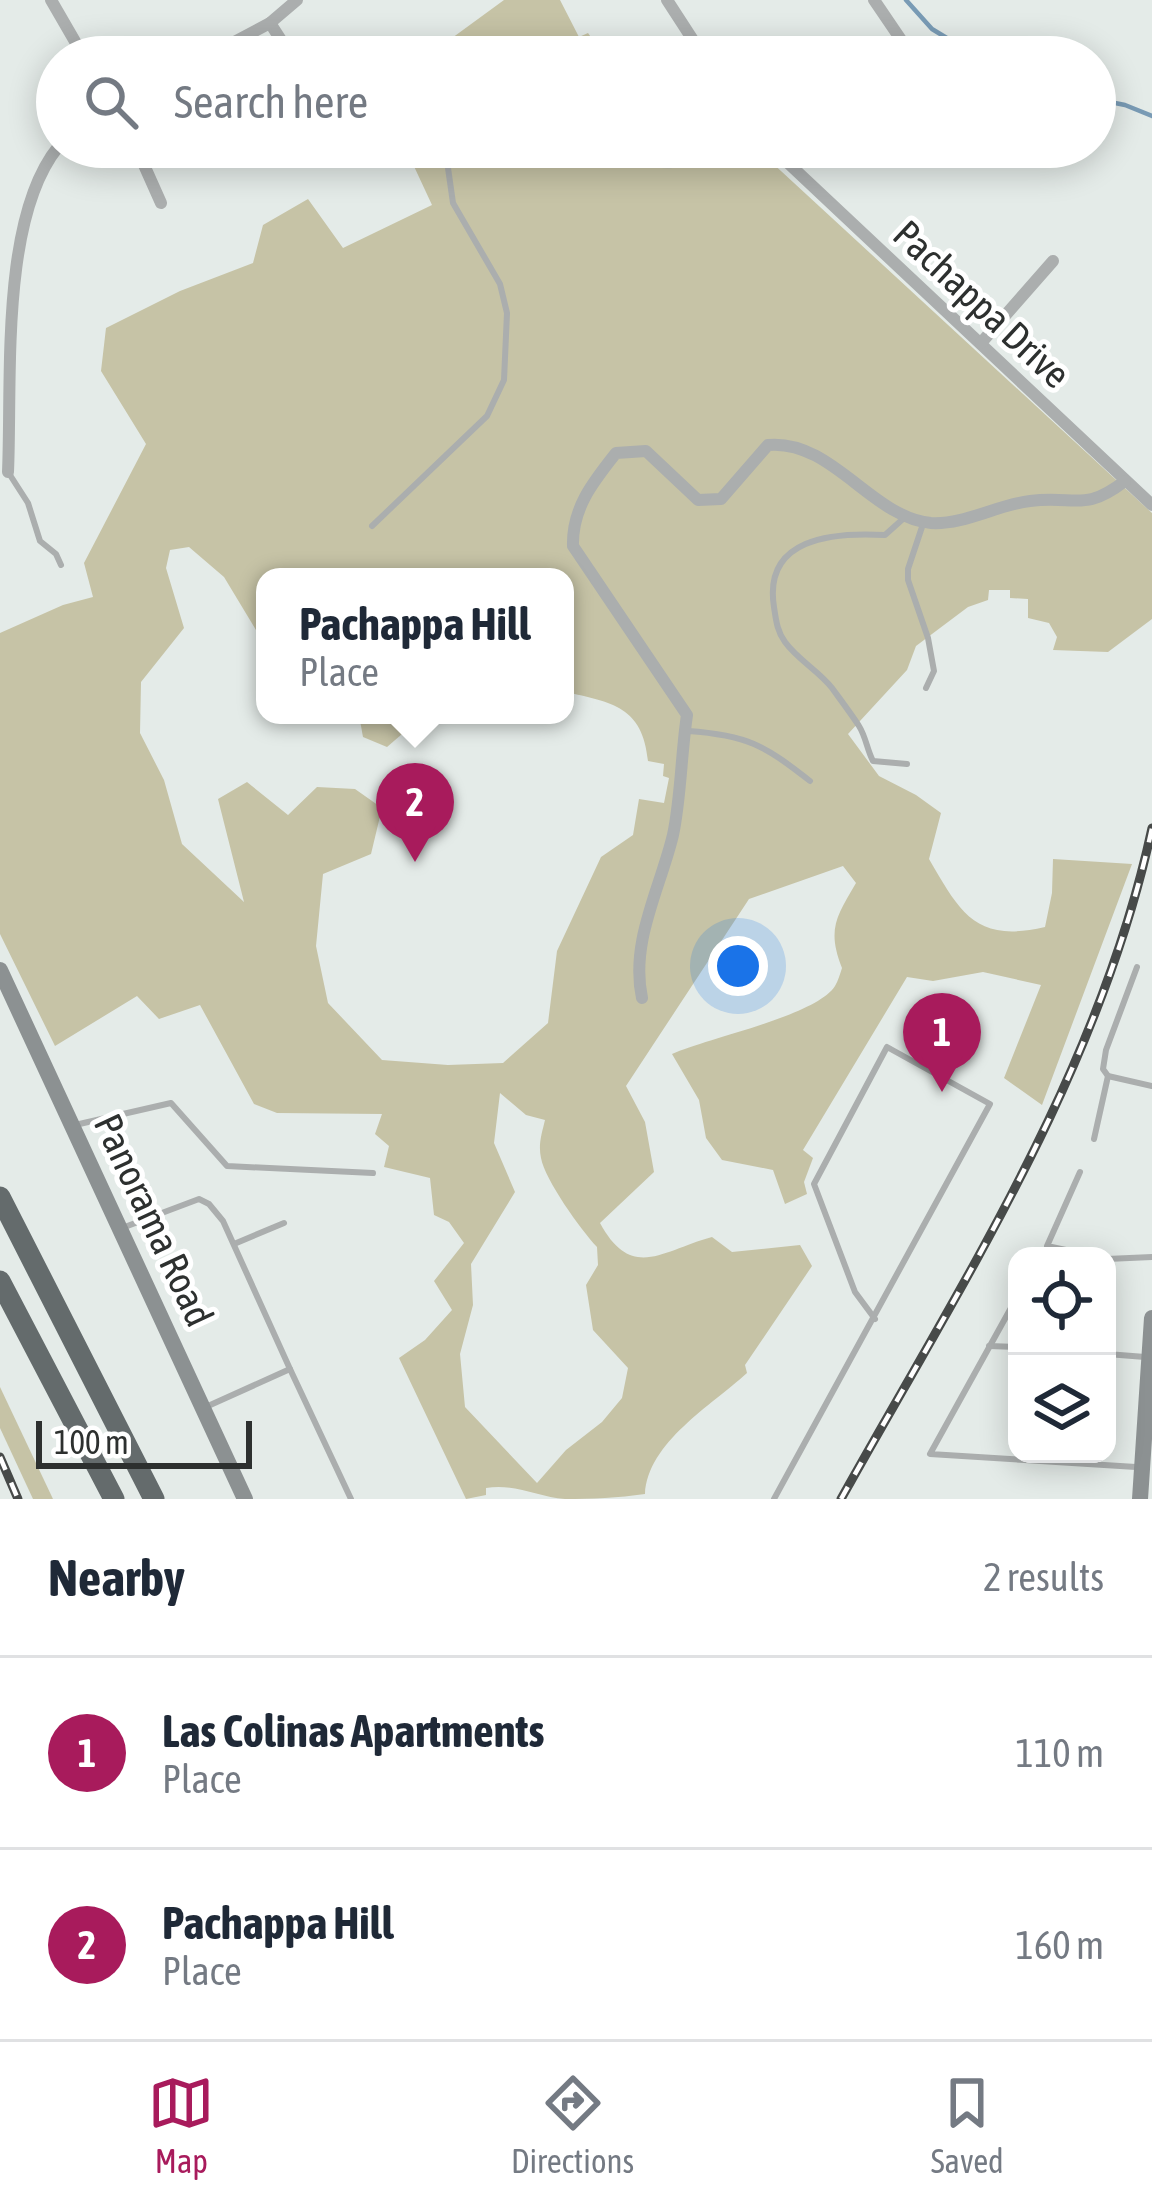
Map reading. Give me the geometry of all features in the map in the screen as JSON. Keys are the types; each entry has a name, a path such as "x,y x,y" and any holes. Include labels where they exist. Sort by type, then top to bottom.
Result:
{"highway":[{"path":"0,1197 154,1499"},
{"path":"0,1281 114,1499"}],"street":[{"path":"51,0 72,36"},
{"path":"246,36 270,23 296,0"},
{"path":"667,0 690,36"},
{"path":"874,0 898,36"},
{"path":"270,23 278,36"},
{"path":"8,472 17,248 42,168"},
{"path":"145,168 161,203"},
{"name":"Pachappa Drive","path":"794,168 1152,505"},
{"path":"981,343 1053,261"},
{"path":"642,998 640,949 674,831 687,715 573,545 572,520 616,453 646,451 698,500 721,499 768,446 790,443 906,516 925,521 964,519 1001,504 1099,501 1125,481"},
{"name":"Panorama Road","path":"0,970 245,1499"},
{"path":"1140,1499 1152,1318"}],"lane":[{"path":"372,526 488,416 504,380 507,313 500,284 452,202 448,168"},
{"path":"8,472 28,503 40,541 61,565"},
{"path":"906,516 885,535 862,534 808,544 784,555 771,576 771,592 784,641 831,687 858,725 873,761 907,764"},
{"path":"925,521 908,569 934,671 926,688"},
{"path":"685,731 732,736 763,746 810,781"},
{"path":"1137,967 1103,1069 1108,1076 1152,1086"},
{"path":"774,1499 875,1319 990,1104 887,1047 814,1184 855,1292 875,1319"},
{"path":"1094,1139 1108,1076"},
{"path":"75,1125 171,1103 227,1166 373,1173"},
{"path":"1052,1247 1047,1246 1080,1172"},
{"path":"122,1228 199,1199 214,1208 351,1499"},
{"path":"234,1244 284,1223"},
{"path":"1116,1259 1152,1257"},
{"path":"1008,1313 930,1454 1141,1468"},
{"path":"989,1346 1008,1347"},
{"path":"1116,1355 1148,1357"},
{"path":"205,1407 290,1370"}],"shaded area":[{"path":"504,0 560,0 578,36 455,36"},
{"path":"415,168 778,168 1152,513 1152,619 1108,652 1053,650 1057,637 1049,623 1028,618 1028,599 1010,598 1010,590 989,590 988,600 968,607 916,646 907,670 848,734 879,776 941,813 929,859 962,909 986,927 1022,931 1045,927 1053,859 1132,864 1042,1105 1004,1078 1041,985 983,972 933,981 907,977 803,1150 813,1158 804,1182 807,1194 785,1204 773,1170 722,1160 706,1138 699,1100 672,1054 806,1007 835,986 842,968 836,924 856,883 843,866 749,899 626,1086 645,1122 654,1172 600,1223 612,1241 637,1257 663,1254 712,1237 732,1252 800,1245 812,1266 745,1365 747,1373 684,1426 657,1458 645,1494 565,1499 496,1487 486,1488 486,1495 466,1499 399,1358 425,1340 452,1310 434,1281 464,1243 449,1222 434,1215 430,1178 384,1167 389,1146 375,1134 382,1114 277,1113 254,1104 200,1005 159,1019 137,996 55,1046 0,934 0,633 93,597 84,563 146,444 101,371 106,328 180,291 253,263 263,225 308,199 343,248 432,205","holes":["189,547 224,577 256,630 256,568 574,568 574,694 611,704 632,718 640,729 648,761 664,764 663,776 669,778 664,803 639,799 633,835 601,857 557,951 548,1023 503,1063 382,1060 328,1003 316,946 323,874 371,854 382,808 355,789 317,787 288,815 247,782 218,799 244,902 182,844 164,780 140,733 141,682 184,628 166,568 170,550","500,1093 526,1115 545,1120 540,1148 544,1167 564,1204 597,1247 598,1265 586,1285 593,1330 628,1368 622,1398 537,1483 465,1407 460,1354 473,1305 471,1264 515,1192 494,1143"]},
{"path":"361,724 414,724 387,747 363,737"},
{"path":"0,1387 53,1499 33,1499 0,1428"}],"waterway":[{"path":"906,0 944,36"},
{"path":"1116,103 1152,116"}],"railway":[{"path":"841,1499 978,1256 1062,1090 1129,918 1152,828"},
{"path":"0,1457 18,1499"}],"place":[{"name":"Pachappa Hill","path":"415,862"},
{"name":"Las Colinas Apartments","path":"942,1092"}]}
